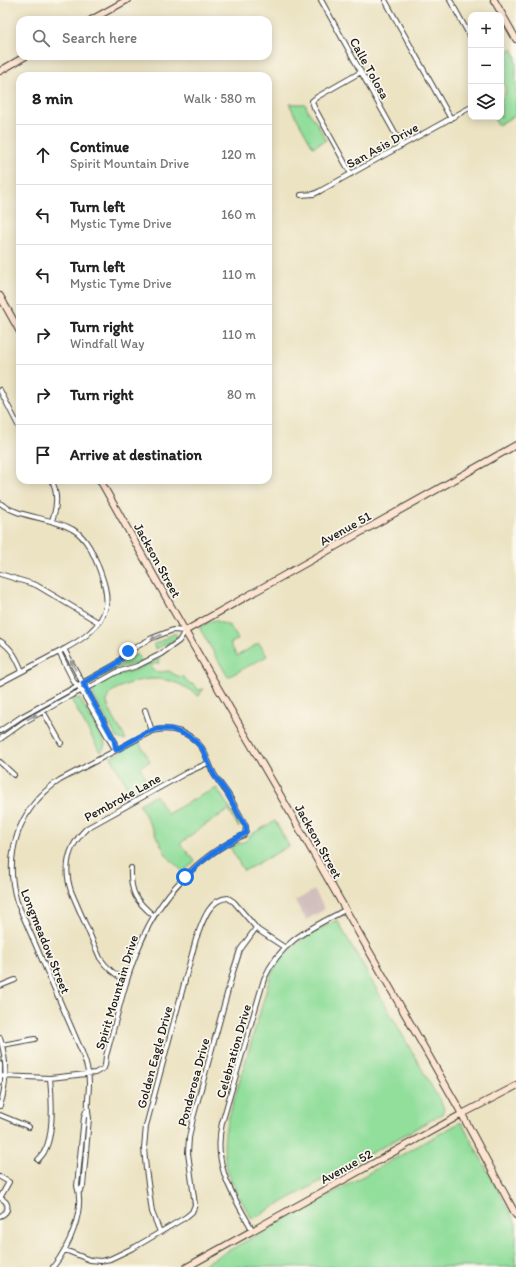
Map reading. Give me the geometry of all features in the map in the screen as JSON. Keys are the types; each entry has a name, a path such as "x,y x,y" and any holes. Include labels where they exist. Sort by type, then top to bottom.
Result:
{"main road":[{"path":"98,16 127,0"},
{"path":"494,0 516,39"},
{"path":"0,71 19,60"},
{"path":"0,296 16,325"},
{"name":"Avenue 51","path":"185,631 516,445"},
{"name":"Jackson Street","path":"102,484 462,1114 516,1215"},
{"name":"Avenue 52","path":"187,1267 462,1114 516,1086"}],"street":[{"name":"Calle Tolosa","path":"321,0 402,146"},
{"path":"385,0 451,119"},
{"path":"450,0 468,33"},
{"path":"351,174 312,101 361,72"},
{"name":"San Asis Drive","path":"301,195 314,194 320,191 468,109"},
{"path":"0,390 16,421"},
{"path":"52,521 56,508 56,493 54,484"},
{"path":"0,503 11,510 52,521 79,533 86,542 97,564 104,582 106,593 106,606 103,615 92,631 59,652 0,683"},
{"path":"0,574 36,585 98,622"},
{"path":"0,731 21,717 115,665 128,651 152,638 173,630 185,631 179,641 161,654 137,666 117,672 81,690 16,727 0,739"},
{"path":"0,641 8,647 17,658 22,671"},
{"path":"64,649 114,740 116,750"},
{"path":"59,652 74,682 78,685 116,750"},
{"path":"145,710 152,731 164,728 187,735 202,748 208,763"},
{"path":"43,711 61,743"},
{"name":"Longmeadow Street","path":"53,1267 65,1250 72,1236 77,1218 79,1192 77,1186 82,1132 84,1117 87,1110 89,1083 82,1052 17,902 12,882 11,862 15,840 25,817 39,797 49,787 152,731"},
{"path":"0,762 14,775"},
{"name":"Spirit Mountain Drive","path":"88,1074 100,1071 105,1065 106,1056 127,981 140,943 154,916 192,869 223,846 244,834 246,829 245,824 208,763"},
{"name":"Pembroke Lane","path":"127,981 112,972 105,966 100,958 71,891 67,871 68,860 75,842 80,834 87,828 186,773 208,763"},
{"path":"131,868 130,879 135,897 140,904 154,916"},
{"name":"Golden Eagle Drive","path":"160,1232 152,1212 147,1176 144,1148 146,1126 196,939 206,913 216,902 224,898 228,898 234,902 256,928"},
{"name":"Celebration Drive","path":"253,1230 226,1180 220,1160 219,1140 222,1123 264,979 273,962 284,947 301,935 345,910"},
{"path":"256,928 284,947"},
{"name":"Ponderosa Drive","path":"65,1250 90,1260 101,1261 110,1259 135,1247 192,1212 195,1205 188,1153 188,1138 192,1118 240,950 256,928"},
{"path":"0,986 15,980"},
{"path":"0,1038 6,1076 0,1106"},
{"path":"2,1045 35,1039"},
{"path":"0,1064 0,1082"},
{"path":"0,1076 50,1078 88,1074"},
{"path":"38,1160 46,1150 50,1134 52,1097 50,1078"},
{"path":"0,1115 29,1127"},
{"path":"0,1177 9,1182 0,1198 7,1202 8,1208 5,1214 0,1216"}],"shaded area":[{"path":"314,890 325,909 306,920 295,901"}],"green space":[{"path":"512,49 516,56 516,115 498,125 495,120 504,120 504,96 506,91 504,84 504,53"},
{"path":"289,104 305,104 326,140 313,147"},
{"path":"214,620 230,626 238,639 230,644 237,656 259,643 267,656 228,677 200,629 201,626"},
{"path":"175,633 177,638 156,649 153,645"},
{"path":"137,654 142,662 119,668 104,676 113,669"},
{"path":"160,658 159,663 151,666 152,670 158,672 169,671 177,676 184,677 188,683 195,685 198,690 203,689 199,696 185,687 167,680 159,679 142,680 118,688 109,695 107,699 107,704 126,739 124,740 117,738 93,695 94,688 117,675 138,669"},
{"path":"71,699 80,699 105,744 103,750 100,752"},
{"path":"139,742 150,761 140,767 151,787 133,797 111,757"},
{"path":"217,788 238,822 239,828 229,810 186,839 180,844 195,861 183,872 167,856 139,804 156,795 167,814"},
{"path":"275,821 289,846 244,871 230,847 246,841 252,834"},
{"path":"337,920 444,1108 442,1114 252,1219 229,1176 224,1154 226,1127 271,975 285,955 292,948 308,936"},
{"path":"461,1122 516,1223 516,1267 199,1267"}],"route":[{"path":"128,651 115,665 83,683 114,740 116,750 146,733 158,729 164,728 183,732 202,748 214,775 227,793 246,827 246,832 244,834 212,853 192,869 185,877"}]}
